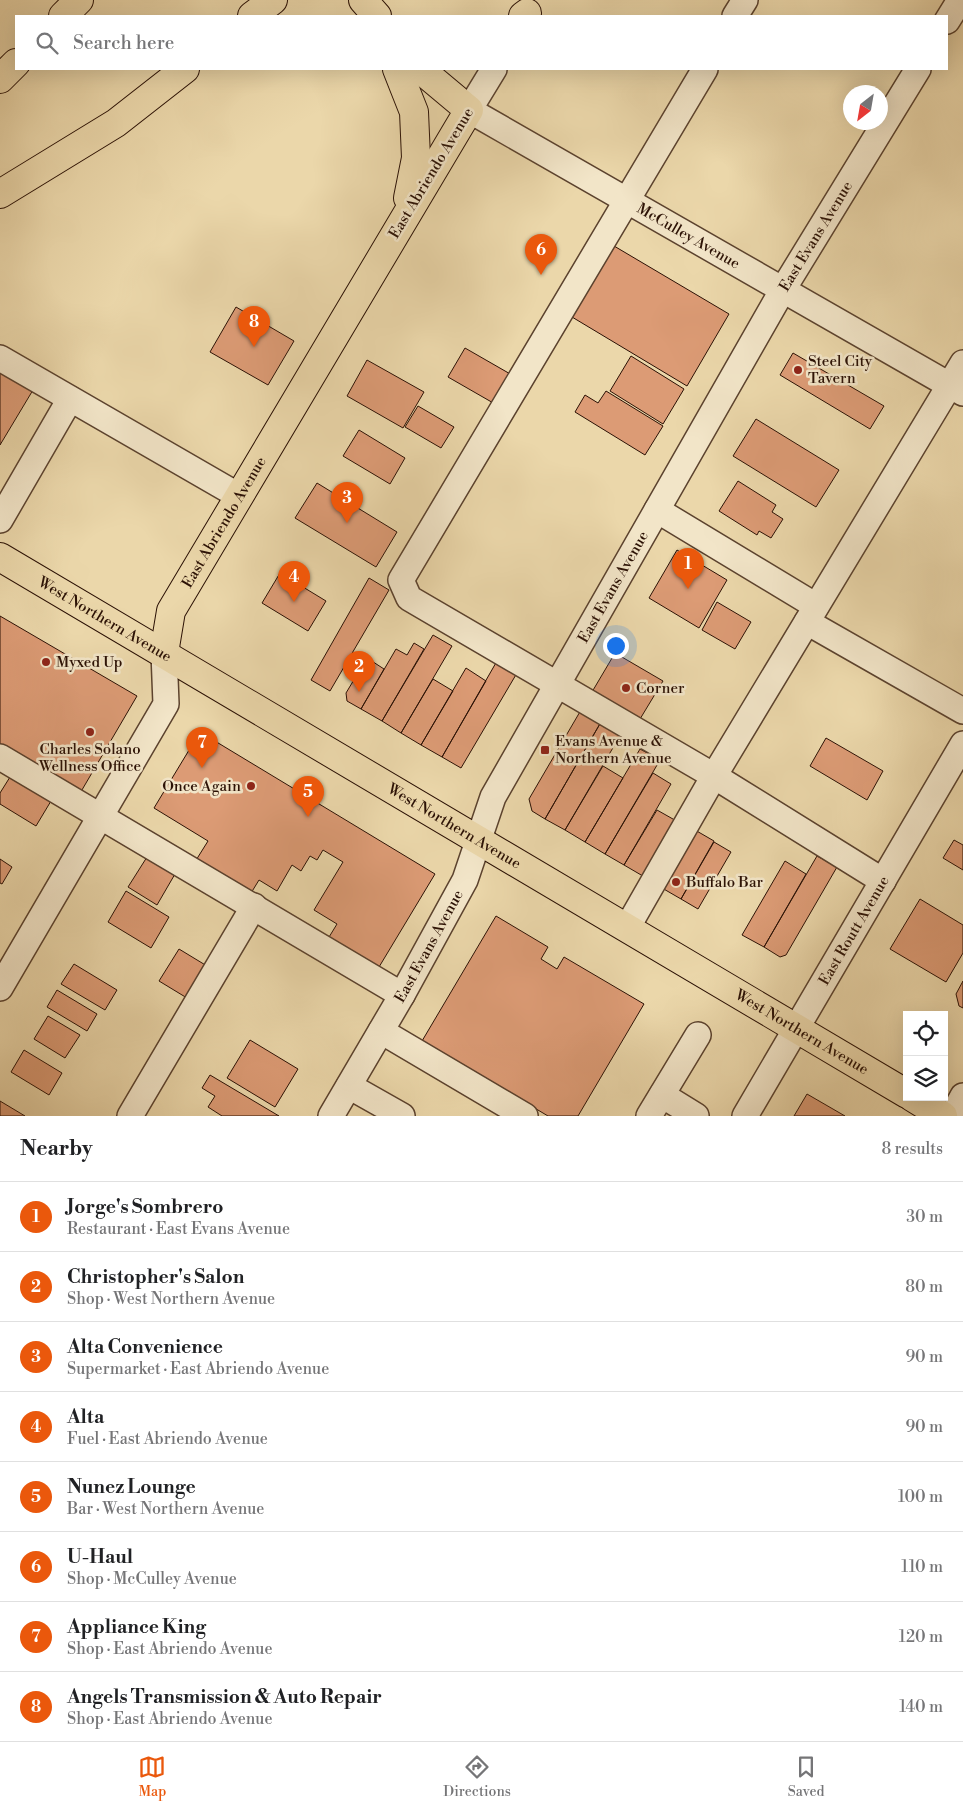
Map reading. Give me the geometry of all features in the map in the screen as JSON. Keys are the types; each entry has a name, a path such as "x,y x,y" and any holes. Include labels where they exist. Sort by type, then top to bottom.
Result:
{"main road":[{"path":"64,15 80,0"},
{"path":"253,15 273,0"},
{"path":"0,79 15,64"},
{"path":"0,194 116,123 184,70"},
{"path":"397,70 414,112 416,149 416,158 404,218"},
{"name":"McCulley Avenue","path":"421,70 469,110"},
{"name":"East Abriendo Avenue","path":"164,653 171,610 469,110"},
{"name":"West Northern Avenue","path":"0,558 164,653 903,1092"},
{"path":"919,1101 943,1116"}],"street":[{"path":"736,15 744,0"},
{"path":"948,19 960,0"},
{"name":"East Abriendo Avenue","path":"469,110 493,70"},
{"path":"704,70 628,202 401,580 408,598 714,776 883,881"},
{"name":"East Evans Avenue","path":"331,1116 402,995 465,880 493,797 782,291 917,70"},
{"name":"McCulley Avenue","path":"469,110 956,389"},
{"path":"0,358 239,496"},
{"path":"627,928 714,776 812,614 956,389 963,363"},
{"path":"0,520 70,399"},
{"path":"657,510 812,614 963,711"},
{"name":"East Abriendo Avenue","path":"0,988 166,704 164,653"},
{"name":"East Routt Avenue","path":"745,1116 963,744"},
{"path":"0,757 402,995"},
{"path":"130,1116 254,906"},
{"path":"381,1031 525,1116"},
{"path":"650,1116 698,1035"},
{"path":"349,1086 402,1116"},
{"path":"662,1095 696,1116"},
{"path":"952,1116 963,1096"}],"building":[{"path":"609,243 729,314 687,386 567,314"},
{"path":"236,307 294,341 268,385 210,352"},
{"path":"465,348 512,375 495,404 448,377"},
{"path":"793,353 884,406 870,429 780,375"},
{"path":"631,356 684,389 663,424 610,391"},
{"path":"367,360 424,392 403,428 347,396"},
{"path":"0,371 33,390 0,445"},
{"path":"606,391 663,426 645,455 575,412 585,395 598,403"},
{"path":"418,406 454,427 441,448 405,427"},
{"path":"756,419 839,470 816,507 733,456"},
{"path":"359,430 405,458 390,484 343,456"},
{"path":"738,481 776,505 772,512 783,519 771,538 759,531 757,535 719,511"},
{"path":"317,483 397,532 376,567 295,518"},
{"path":"677,550 727,580 699,628 649,598"},
{"path":"280,573 326,601 308,631 262,603"},
{"path":"369,578 389,590 330,691 311,680"},
{"path":"717,602 751,622 735,649 702,630"},
{"path":"0,616 137,696 79,795 0,749"},
{"path":"433,635 452,646 401,733 382,721"},
{"path":"414,643 424,649 382,721 361,709 396,649 407,655"},
{"path":"615,653 663,681 637,724 589,697"},
{"path":"367,658 384,669 361,709 347,701 346,693"},
{"path":"497,661 517,673 461,768 442,757"},
{"path":"466,668 486,681 442,757 421,745"},
{"path":"433,679 453,691 421,745 401,733"},
{"path":"581,710 601,722 545,819 532,811 529,799"},
{"path":"601,722 621,734 565,830 545,819"},
{"path":"200,732 435,874 376,972 326,942 337,924 314,910 343,862 323,850 317,860 310,856 301,871 292,865 277,891 259,880 248,898 193,865 208,841 154,808"},
{"path":"826,738 883,771 867,800 810,766"},
{"path":"640,749 660,760 605,854 585,842"},
{"path":"603,766 623,778 585,842 565,830"},
{"path":"653,773 671,784 624,865 605,854"},
{"path":"10,777 51,801 36,826 0,804 0,793"},
{"path":"657,810 680,823 648,879 624,865"},
{"path":"695,830 714,841 681,899 662,888"},
{"path":"954,840 963,845 963,870 943,858"},
{"path":"714,842 731,852 698,909 681,899"},
{"path":"817,856 837,867 786,955 780,957 764,947"},
{"path":"147,857 175,874 157,905 128,887"},
{"path":"0,859 12,867 2,884 0,883"},
{"path":"785,861 806,874 764,947 742,935"},
{"path":"126,891 169,917 151,948 108,922"},
{"path":"920,899 963,925 963,953 946,982 890,949"},
{"path":"496,916 548,947 541,959 557,969 564,957 644,1004 578,1116 548,1116 422,1041"},
{"path":"179,949 207,966 187,998 159,981"},
{"path":"74,964 117,990 105,1010 61,984"},
{"path":"963,981 963,1008 959,1006 956,994"},
{"path":"57,990 97,1014 87,1031 47,1007"},
{"path":"48,1016 80,1035 65,1058 34,1039"},
{"path":"250,1040 298,1069 275,1107 227,1078"},
{"path":"24,1050 62,1073 49,1095 11,1072"},
{"path":"210,1075 279,1116 222,1116 208,1107 215,1096 202,1088"},
{"path":"807,1094 845,1116 794,1116"},
{"path":"0,1101 25,1116 0,1116"}],"place":[{"name":"U-Haul","path":"541,275"},
{"name":"Angels Transmission & Auto Repair","path":"254,347"},
{"name":"Steel City Tavern","path":"798,370"},
{"name":"Alta Convenience","path":"347,523"},
{"name":"Jorge's Sombrero","path":"688,589"},
{"name":"Alta","path":"294,602"},
{"name":"Myxed Up","path":"46,662"},
{"name":"Corner","path":"626,688"},
{"name":"Christopher's Salon","path":"359,692"},
{"name":"Charles Solano Wellness Office","path":"90,732"},
{"name":"Evans Avenue & Northern Avenue","path":"545,750"},
{"name":"Appliance King","path":"202,768"},
{"name":"Once Again","path":"251,786"},
{"name":"Nunez Lounge","path":"308,817"},
{"name":"Buffalo Bar","path":"676,882"}]}
